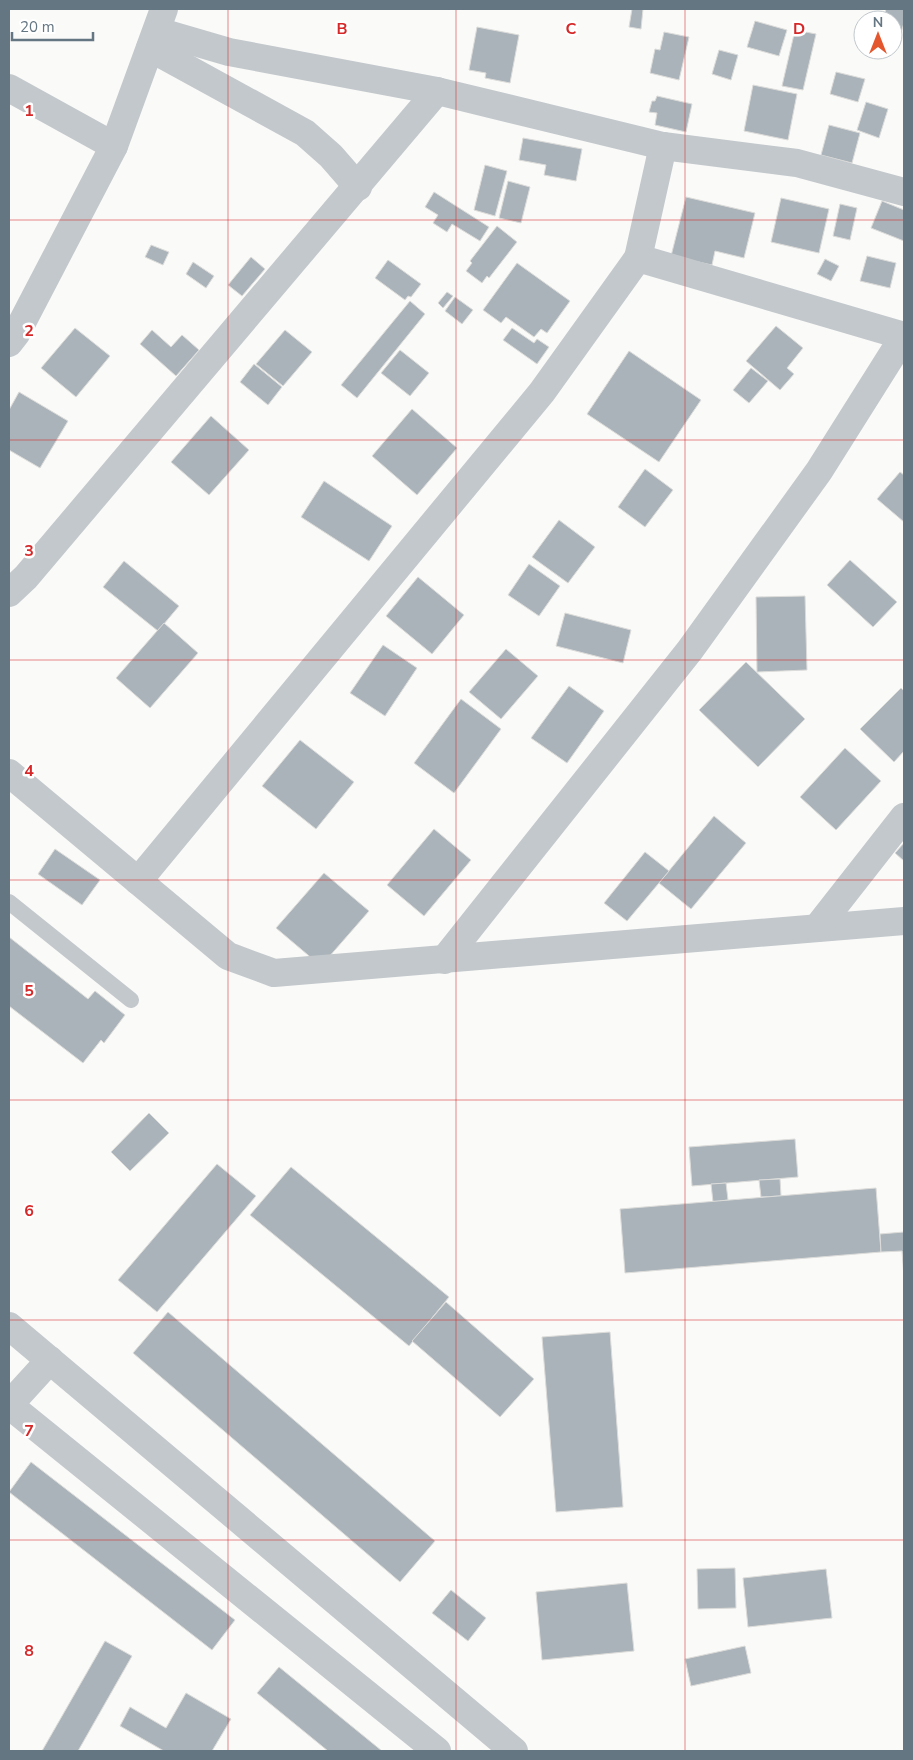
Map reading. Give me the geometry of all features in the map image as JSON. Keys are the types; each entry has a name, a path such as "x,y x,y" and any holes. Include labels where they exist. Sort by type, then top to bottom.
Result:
{"street":[{"path":"157,29 229,52 437,91 663,146 797,163 904,192"},
{"path":"9,343 16,334 114,146 157,29"},
{"path":"157,29 305,134 331,156 358,187"},
{"path":"9,88 114,146"},
{"path":"9,593 26,578 358,187 437,91"},
{"path":"138,881 542,392 638,258 663,146"},
{"path":"444,960 690,650 819,471 904,336 638,258"},
{"path":"9,773 228,956 274,973 904,921"},
{"path":"817,928 904,817"},
{"path":"10,1329 50,1360 514,1751"},
{"path":"50,1360 9,1405 437,1751"}],"lane":[{"path":"9,902 131,1000"}],"building":[{"path":"632,9 643,9 641,29 629,27"},
{"path":"904,9 903,26 903,10 886,10"},
{"path":"755,21 787,30 779,56 747,47"},
{"path":"477,27 519,35 510,83 485,78 486,73 469,70"},
{"path":"795,30 816,34 803,90 782,86"},
{"path":"664,32 689,37 679,80 650,73 655,49 660,50"},
{"path":"719,50 738,55 731,80 712,74"},
{"path":"836,72 865,79 858,102 830,94"},
{"path":"753,85 797,94 788,140 744,131"},
{"path":"657,96 692,104 686,132 655,125 657,113 649,112 652,101 655,101"},
{"path":"866,102 888,109 879,138 857,130"},
{"path":"829,125 860,133 852,163 821,155"},
{"path":"523,138 582,149 576,181 544,175 546,165 519,160"},
{"path":"485,165 507,171 495,216 474,210"},
{"path":"508,181 530,187 521,223 499,218"},
{"path":"434,192 489,227 480,241 452,224 447,232 433,223 438,215 425,207"},
{"path":"686,197 755,213 744,258 715,251 712,265 671,256"},
{"path":"781,198 829,209 819,253 771,242"},
{"path":"882,201 904,210 904,241 871,228"},
{"path":"840,204 857,208 850,240 833,236"},
{"path":"497,226 517,242 489,278 487,276 482,283 466,271 472,263 470,261"},
{"path":"151,245 169,252 163,265 145,257"},
{"path":"867,256 896,263 890,288 860,281"},
{"path":"251,257 265,269 242,296 228,285"},
{"path":"825,259 839,266 831,281 817,274"},
{"path":"388,260 421,284 411,297 408,296 405,300 375,278"},
{"path":"193,262 214,276 206,288 186,274"},
{"path":"517,263 570,301 547,333 541,329 534,337 506,317 501,323 483,310"},
{"path":"447,292 453,296 443,308 438,303"},
{"path":"455,297 473,310 462,324 445,311"},
{"path":"410,301 425,314 357,398 341,385"},
{"path":"776,326 803,348 787,368 794,374 780,390 746,361"},
{"path":"75,328 110,356 76,397 41,368"},
{"path":"512,328 534,343 537,339 549,347 537,364 503,340"},
{"path":"152,330 171,347 182,335 199,350 176,376 140,344"},
{"path":"285,330 312,352 283,386 256,364"},
{"path":"400,350 429,373 410,396 381,373"},
{"path":"629,351 701,400 659,462 587,414"},
{"path":"254,364 282,387 268,405 240,382"},
{"path":"751,368 768,381 749,403 733,390"},
{"path":"19,392 68,421 40,468 9,450 9,410"},
{"path":"412,409 457,448 417,495 372,456"},
{"path":"211,416 249,450 209,495 171,462"},
{"path":"645,469 673,490 645,527 618,507"},
{"path":"900,472 904,475 904,522 877,499"},
{"path":"324,481 392,526 369,561 301,517"},
{"path":"559,520 595,547 568,583 532,557"},
{"path":"850,560 897,602 873,627 827,585"},
{"path":"124,561 179,606 158,631 103,587"},
{"path":"529,564 560,586 539,616 508,595"},
{"path":"418,577 464,615 432,654 386,616"},
{"path":"805,596 807,670 757,672 756,597"},
{"path":"565,613 631,630 623,663 556,646"},
{"path":"164,623 198,653 150,708 116,678"},
{"path":"383,645 417,668 385,716 350,693"},
{"path":"506,649 538,676 501,719 469,692"},
{"path":"746,662 805,719 758,767 699,710"},
{"path":"569,686 604,711 567,763 531,738"},
{"path":"901,688 904,691 904,751 894,762 860,729"},
{"path":"461,699 501,729 454,793 414,763"},
{"path":"300,740 354,782 316,829 262,786"},
{"path":"845,748 881,781 836,830 800,797"},
{"path":"714,816 746,843 691,909 659,883"},
{"path":"434,829 471,860 424,916 387,885"},
{"path":"904,843 904,861 895,853"},
{"path":"55,849 100,880 82,905 38,874"},
{"path":"645,852 669,871 627,921 604,903"},
{"path":"324,873 369,911 321,966 276,928"},
{"path":"9,937 88,999 95,991 125,1015 104,1043 101,1040 83,1063 9,1006"},
{"path":"149,1113 169,1133 130,1171 111,1152"},
{"path":"795,1139 798,1177 692,1186 689,1147"},
{"path":"217,1164 256,1196 157,1312 118,1280"},
{"path":"291,1167 449,1297 409,1346 250,1215"},
{"path":"780,1179 781,1196 761,1197 759,1180"},
{"path":"726,1183 728,1200 713,1202 711,1184"},
{"path":"876,1188 881,1252 625,1273 620,1209"},
{"path":"904,1232 904,1278 902,1251 881,1252 880,1234"},
{"path":"446,1302 534,1379 500,1417 412,1341"},
{"path":"168,1312 435,1541 400,1582 133,1353"},
{"path":"610,1332 623,1507 556,1512 542,1337"},
{"path":"31,1462 235,1620 212,1650 9,1492"},
{"path":"735,1568 736,1608 698,1609 697,1569"},
{"path":"826,1569 832,1618 748,1627 743,1578"},
{"path":"627,1583 634,1651 542,1660 536,1592"},
{"path":"451,1590 486,1618 468,1641 432,1613"},
{"path":"105,1641 132,1656 78,1751 42,1751"},
{"path":"745,1646 751,1673 691,1686 685,1659"},
{"path":"279,1667 382,1751 328,1751 257,1693"},
{"path":"186,1693 231,1719 212,1751 164,1751 120,1726 130,1707 166,1728"}]}
